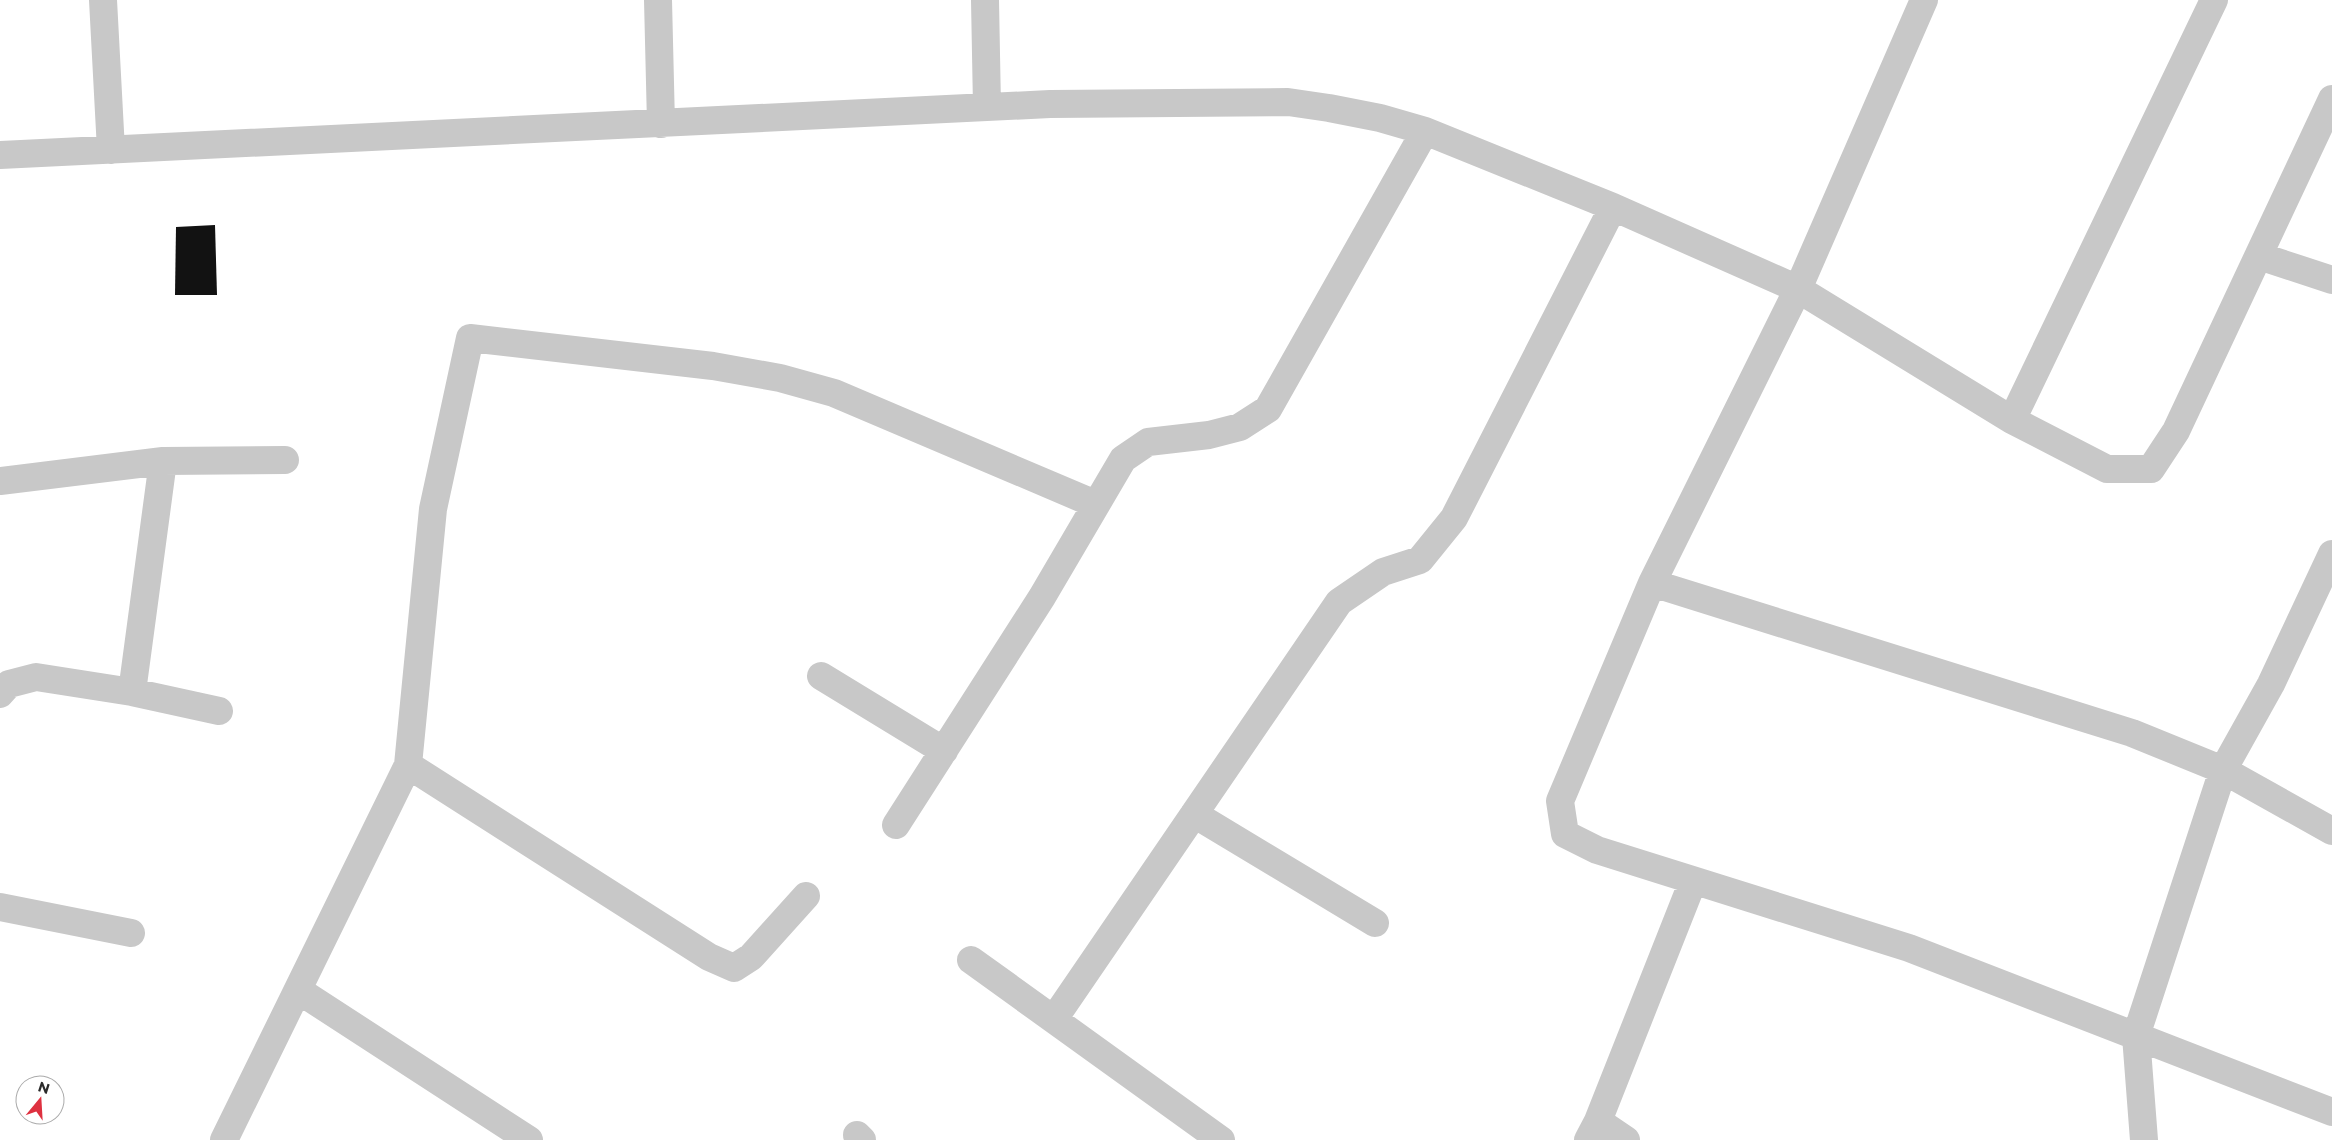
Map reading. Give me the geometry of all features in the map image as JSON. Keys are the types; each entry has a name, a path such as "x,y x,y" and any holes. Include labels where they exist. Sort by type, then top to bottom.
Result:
{"street":[{"path":"103,0 111,150"},
{"path":"658,0 660,124"},
{"path":"985,0 987,107"},
{"path":"1924,0 1798,289 1652,583 1560,801 1565,834 1596,850 1909,948 2332,1112"},
{"path":"2012,420 2214,0"},
{"path":"0,156 1050,104 1288,102 1380,118 1425,131 1613,207 1798,289 2012,420 2107,469 2151,469 2176,431 2332,99"},
{"path":"896,825 1042,597 1123,459 1148,442 1209,435 1240,427 1268,409 1425,131"},
{"path":"1054,1019 1340,602 1383,572 1420,560 1454,518 1613,207"},
{"path":"2259,256 2332,280"},
{"path":"224,1140 408,765 433,509 470,338 713,366 780,378 834,393 1095,504"},
{"path":"0,481 163,461 284,460"},
{"path":"132,692 163,461"},
{"path":"2144,1140 2136,1036 2223,770 2271,684 2332,554"},
{"path":"1652,583 2132,733 2223,770 2332,831"},
{"path":"821,676 944,751"},
{"path":"0,694 9,684 36,677 132,692 219,711"},
{"path":"408,765 709,957 734,968 751,957 806,896"},
{"path":"1194,814 1375,923"},
{"path":"1626,1140 1593,1131 1692,881"},
{"path":"0,907 131,933"},
{"path":"971,960 1220,1140"},
{"path":"298,990 529,1140"}],"building":[{"path":"215,225 217,295 175,295 176,227"}]}
